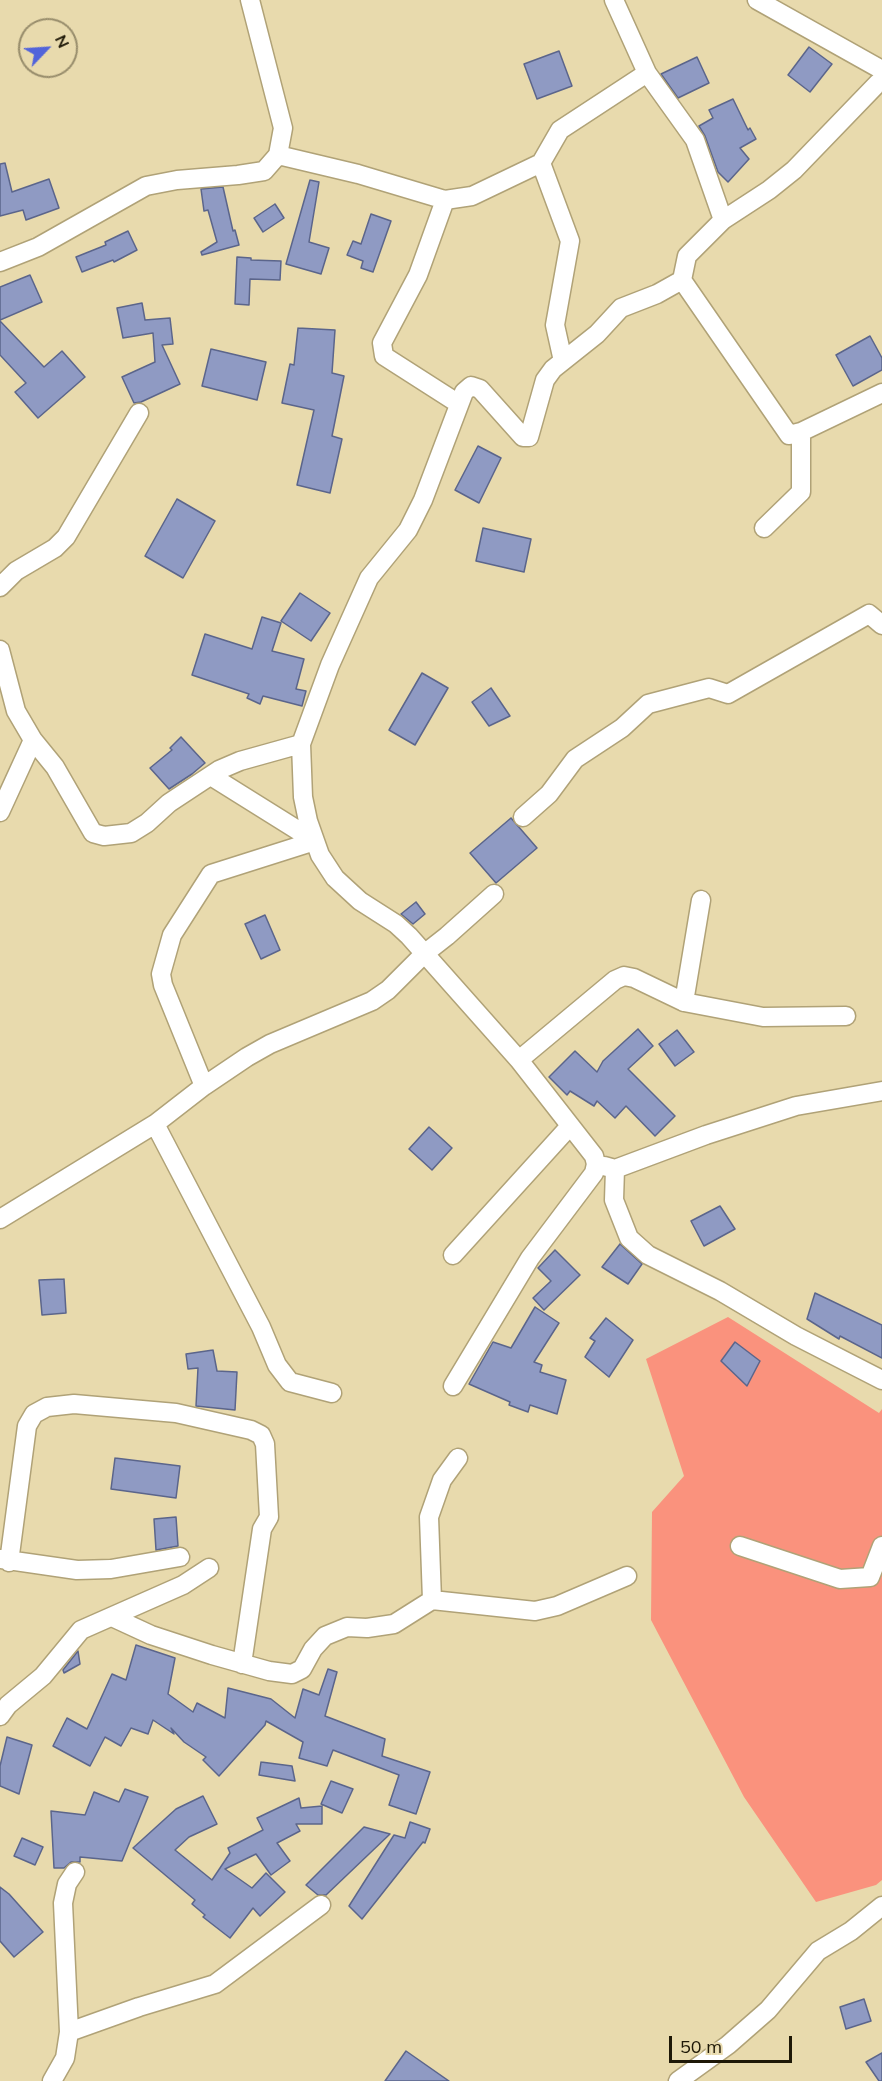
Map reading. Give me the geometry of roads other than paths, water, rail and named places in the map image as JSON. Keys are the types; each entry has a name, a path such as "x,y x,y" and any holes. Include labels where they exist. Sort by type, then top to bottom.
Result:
{"street":[{"path":"0,262 38,247 146,186 177,180 264,171 278,155 283,128 250,0"},
{"path":"614,0 647,73 695,140 723,220"},
{"path":"757,0 882,70"},
{"path":"278,155 358,174 445,200 472,196 541,163 560,130 647,73"},
{"path":"882,82 878,83 794,170 769,190 723,220 687,255 682,280 789,435 801,432 882,393"},
{"path":"541,163 570,241 555,325 563,361"},
{"path":"445,200 418,275 382,343 384,356 459,404"},
{"path":"453,1386 530,1258 594,1173 596,1164 594,1156 519,1060 409,936 396,924 360,901 335,878 320,855 303,797 301,744 330,665 369,578 408,531 423,500 464,392 471,386 480,389 523,437 529,437 545,380 553,369 597,334 621,308 657,294 682,280"},
{"path":"0,587 16,571 55,548 66,537 139,413"},
{"path":"764,528 801,492 801,432"},
{"path":"523,817 549,794 576,759 622,728 648,704 709,688 728,694 869,614 882,625"},
{"path":"0,650 16,711 33,740 56,767 93,833 104,836 131,833 147,823 169,803 211,776 240,761 301,744"},
{"path":"0,812 33,740"},
{"path":"211,776 315,841"},
{"path":"204,1086 163,985 161,974 172,935 211,874 315,841"},
{"path":"0,1220 154,1124 204,1086 270,1044 372,1001 388,990 424,954 494,894"},
{"path":"684,1002 701,900"},
{"path":"519,1060 615,980 624,976 634,978 684,1002 763,1017 846,1016"},
{"path":"596,1164 615,1169 706,1134 796,1106 882,1091"},
{"path":"154,1124 261,1327 278,1365 290,1382 332,1394"},
{"path":"453,1255 570,1126"},
{"path":"615,1169 614,1200 629,1238 648,1255 720,1291 796,1335 882,1380"},
{"path":"180,1557 111,1569 77,1570 4,1561 27,1426 34,1414 47,1407 74,1404 176,1413 251,1430 261,1435 265,1444 269,1517 262,1529 242,1664"},
{"path":"432,1600 429,1517 442,1480 458,1458"},
{"path":"740,1546 840,1579 870,1577 882,1546"},
{"path":"0,1716 9,1705 43,1676 81,1630 183,1584 209,1568"},
{"path":"112,1617 151,1635 242,1664 292,1674 302,1669 313,1649 325,1636 347,1627 367,1628 394,1624 432,1600 535,1611 557,1606 627,1576"},
{"path":"52,2081 65,2058 69,2032 63,1903 68,1884 75,1872"},
{"path":"69,2032 214,1984 321,1905"},
{"path":"678,2081 728,2045 768,2010 818,1951 851,1931 882,1906"}]}
